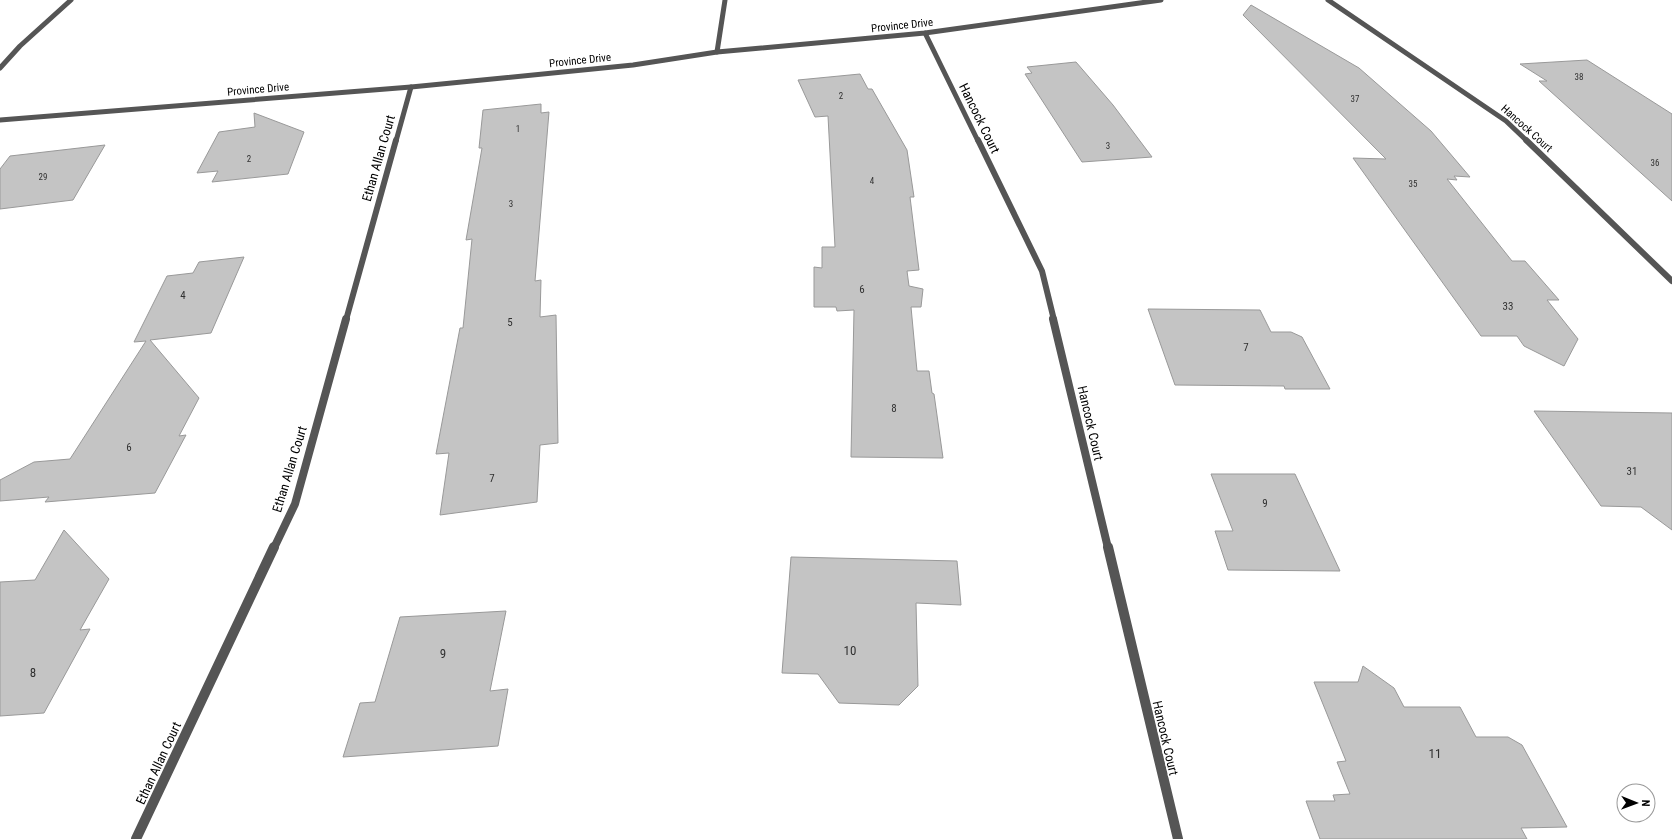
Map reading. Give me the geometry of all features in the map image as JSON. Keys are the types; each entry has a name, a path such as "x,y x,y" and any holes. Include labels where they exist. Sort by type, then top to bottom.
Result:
{"street":[{"path":"0,68 20,46 71,0"},
{"path":"717,52 725,0"},
{"name":"Province Drive","path":"0,120 411,87 633,65 717,52 925,33 1161,0"},
{"name":"Hancock Court","path":"1328,0 1506,121 1672,281"},
{"name":"Hancock Court","path":"925,33 1042,271 1178,839"},
{"name":"Ethan Allan Court","path":"136,839 295,504 411,87"}],"building":[{"path":"1251,5 1359,68 1431,131 1470,177 1454,176 1457,180 1447,179 1512,261 1525,261 1559,300 1547,300 1578,339 1564,366 1524,346 1517,336 1481,336 1353,158 1386,159 1243,15"},
{"path":"1587,60 1672,114 1672,201 1539,81 1547,81 1520,64"},
{"path":"1076,62 1113,105 1152,157 1082,162 1025,74 1032,73 1027,67"},
{"path":"860,74 868,89 872,89 907,150 914,197 910,197 919,270 907,271 909,286 923,289 921,307 911,307 917,371 929,371 932,393 934,394 943,458 851,457 854,310 837,311 836,307 814,307 814,267 822,268 822,247 835,247 828,116 815,117 798,80"},
{"path":"541,104 541,113 549,112 535,281 541,280 540,317 556,315 558,443 540,445 537,502 440,515 449,453 436,454 460,328 463,328 472,239 466,240 482,148 479,148 483,110"},
{"path":"254,113 304,132 288,174 212,182 218,171 197,173 219,132 255,127"},
{"path":"105,145 73,200 0,209 0,169 10,156"},
{"path":"244,257 211,333 150,340 199,398 179,436 186,435 155,493 45,502 49,497 0,501 0,480 34,462 70,459 146,341 134,342 167,276 193,273 199,262"},
{"path":"1148,309 1260,310 1271,332 1291,332 1302,337 1330,389 1285,389 1284,386 1175,385"},
{"path":"1534,411 1672,413 1672,530 1641,507 1601,506"},
{"path":"1211,474 1295,474 1340,571 1228,570 1215,531 1233,531"},
{"path":"64,530 109,579 80,630 90,629 44,713 0,716 0,582 35,580"},
{"path":"791,557 957,561 961,605 916,603 918,686 899,705 839,703 818,674 782,673"},
{"path":"506,611 490,691 508,689 498,746 343,757 360,703 375,702 400,617"},
{"path":"1363,666 1394,688 1404,707 1460,707 1476,737 1508,737 1522,745 1567,827 1521,828 1527,839 1320,839 1306,801 1335,801 1333,795 1350,794 1337,762 1346,761 1314,682 1358,682"}]}
